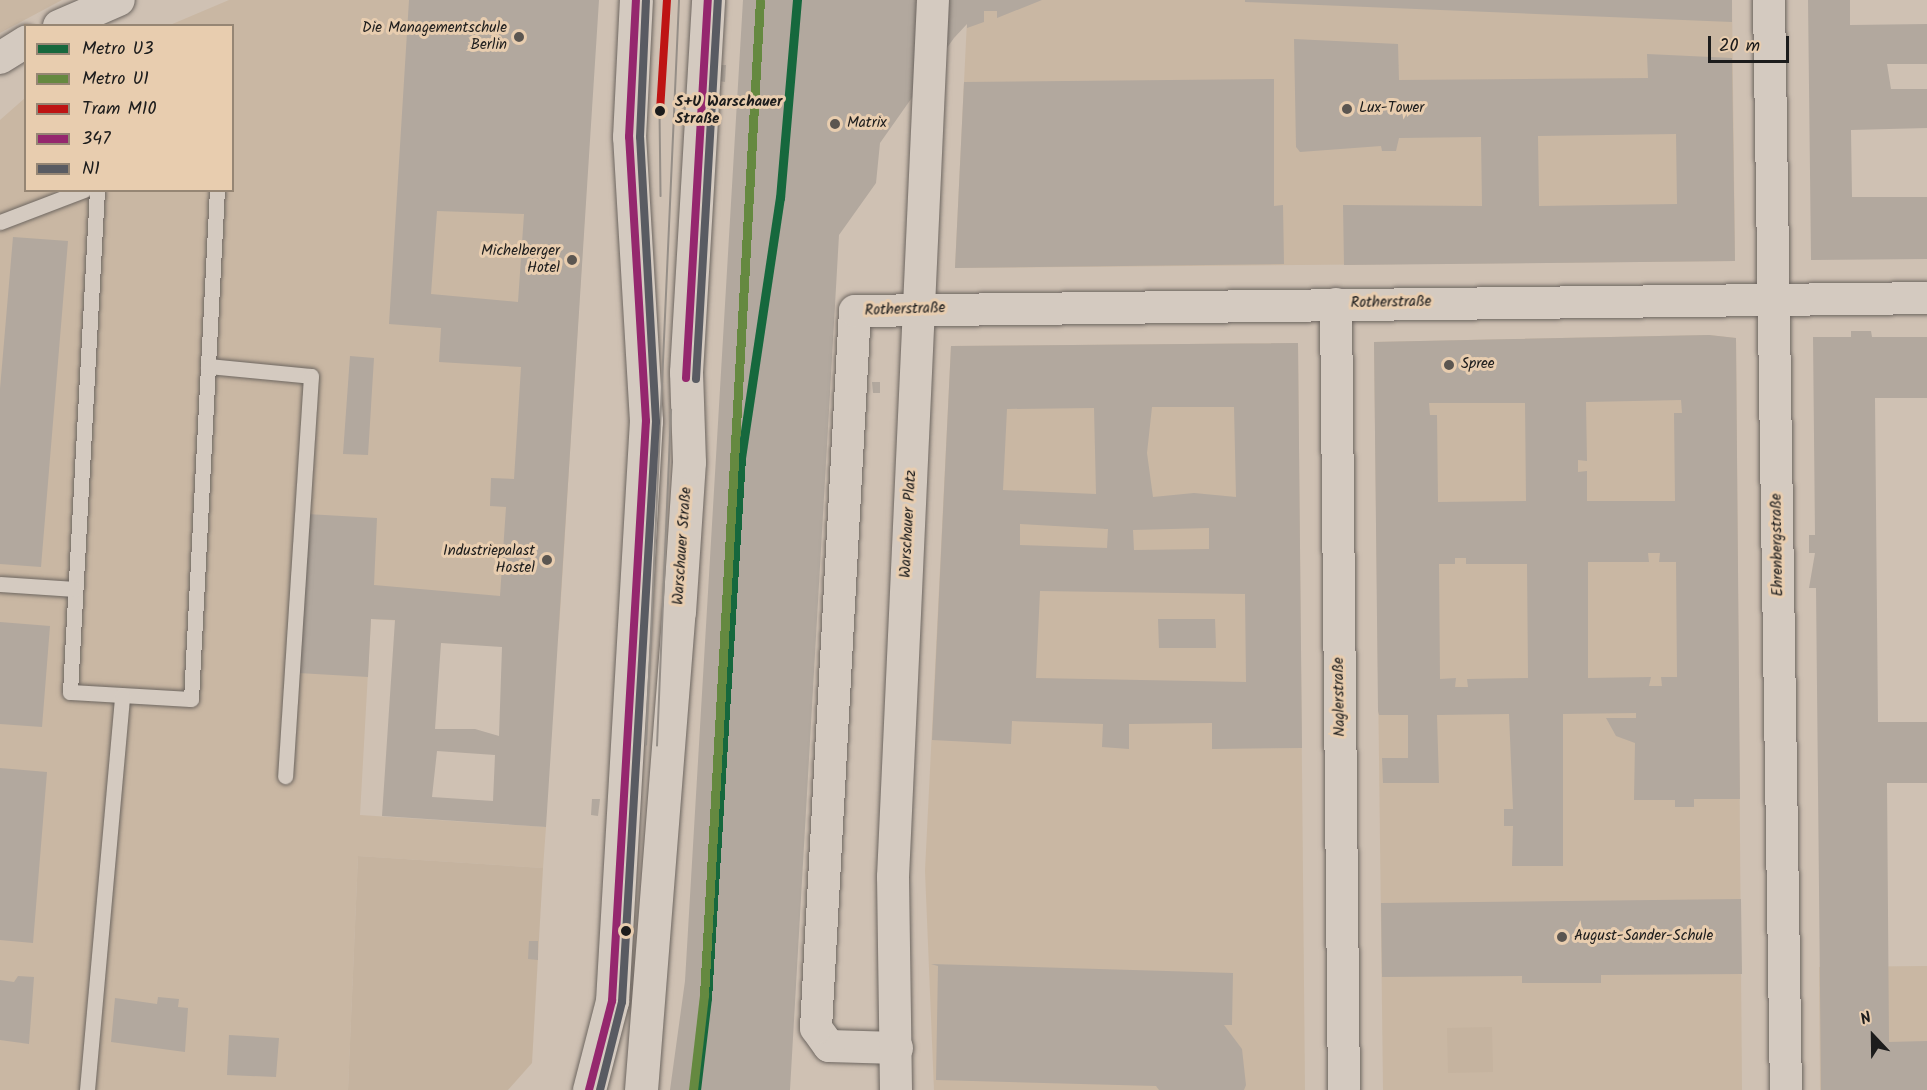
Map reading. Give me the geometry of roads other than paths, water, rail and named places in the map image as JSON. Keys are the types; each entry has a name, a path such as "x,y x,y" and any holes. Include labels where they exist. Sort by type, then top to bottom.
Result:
{"main road":[{"path":"589,1090 612,1001 646,422 629,137 636,0"},
{"name":"Warschauer Straße","path":"641,1090 658,844 669,775 688,462 686,372 708,0"}],"street":[{"path":"64,24 119,0"},
{"name":"Warschauer Platz","path":"896,1090 893,877 933,0"},
{"name":"Ehrenbergstraße","path":"1769,0 1786,1090"},
{"path":"0,58 24,43"},
{"name":"Rotherstraße","path":"897,1048 830,1046 816,1028 855,311 1927,297"},
{"name":"Naglerstraße","path":"1336,304 1344,1090"}],"lane":[{"path":"0,222 79,192"},
{"path":"97,192 70,692 191,699 217,192"},
{"path":"208,366 311,376 285,776"},
{"path":"0,584 75,589"},
{"path":"87,1090 122,696"},
{"path":"627,772 669,775"}],"tram line":[{"name":"M10","path":"660,111 667,0"},
{"path":"646,745 679,0"},
{"path":"660,111 661,196"},
{"path":"657,746 671,410"}],"metro line":[{"name":"U3","path":"696,1090 707,998 741,458 780,198 797,0"},
{"name":"U1","path":"693,1090 704,995 760,1"}],"place":[{"name":"Die Managementschule Berlin","path":"519,37"},
{"name":"Lux-Tower","path":"1347,109"},
{"name":"S+U Warschauer Straße","path":"660,111"},
{"name":"Matrix","path":"835,124"},
{"name":"Michelberger Hotel","path":"572,260"},
{"name":"Spree","path":"1449,365"},
{"name":"Industriepalast Hostel","path":"547,560"},
{"name":"August-Sander-Schule","path":"1562,937"}]}
